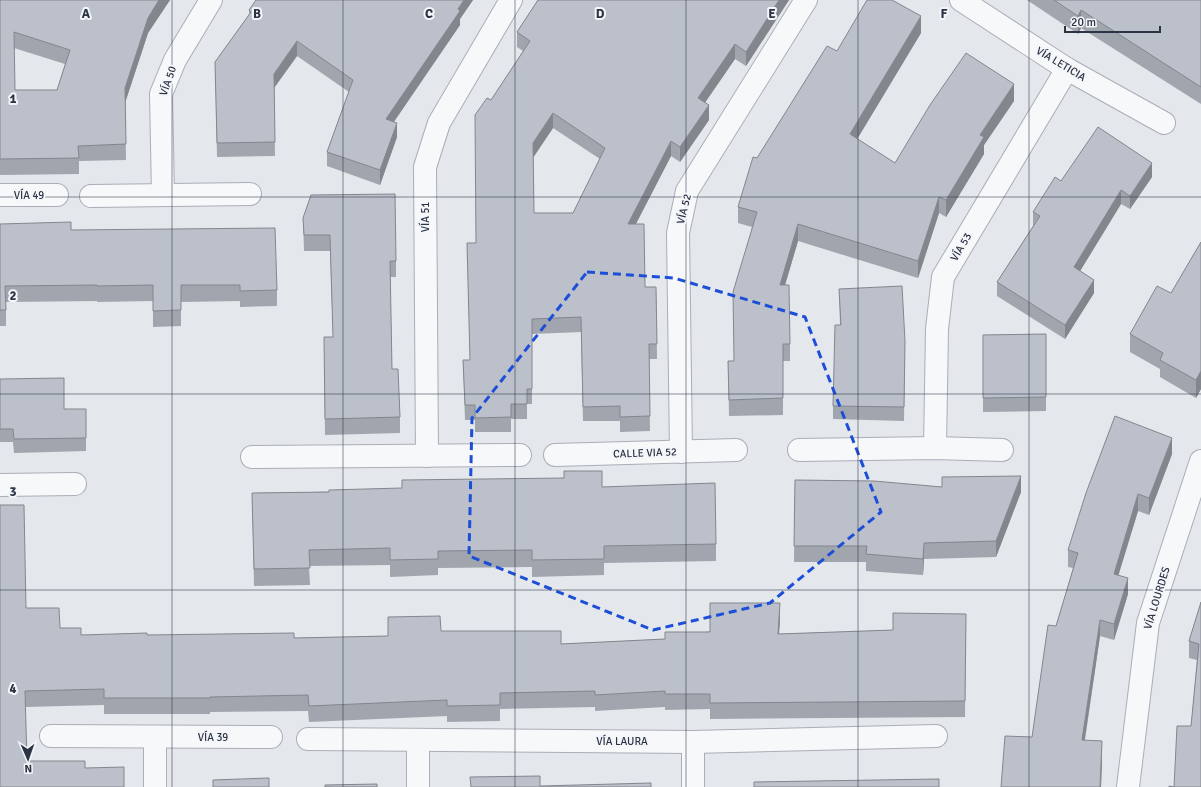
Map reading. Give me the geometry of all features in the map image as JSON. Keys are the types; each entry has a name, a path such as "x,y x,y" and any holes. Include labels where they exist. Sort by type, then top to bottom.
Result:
{"street":[{"name":"VÍA 50","path":"163,195 161,94 175,60 211,0"},
{"name":"VÍA 51","path":"427,456 425,167 439,123 511,0"},
{"name":"VÍA 52","path":"681,452 678,233 687,191 806,0"},
{"name":"VÍA LETICIA","path":"961,0 1067,69 1164,123"},
{"name":"VÍA 53","path":"935,448 937,329 943,276 1067,69"},
{"path":"91,196 250,194"},
{"name":"VÍA 49","path":"0,195 57,195"},
{"path":"798,450 935,448 1002,450"},
{"name":"CALLE VIA 52","path":"555,455 736,450"},
{"path":"252,457 520,455"},
{"name":"VÍA LOURDES","path":"1128,787 1148,623 1201,461"},
{"path":"0,485 75,484"},
{"name":"VÍA 39","path":"51,736 271,737"},
{"path":"155,736 155,787"},
{"name":"VÍA LAURA","path":"308,738 693,742 936,736"},
{"path":"418,740 418,787"},
{"path":"693,742 694,787"}],"highlighted area":[{"path":"587,272 674,278 805,317 881,512 770,603 653,630 469,556 472,418"}],"building":[{"path":"0,0 159,0 148,18 125,88 126,144 78,146 79,158 0,159","holes":["14,32 70,50 57,90 15,90"]},
{"path":"256,0 464,0 458,9 460,11 386,119 397,123 380,170 327,152 353,80 297,41 274,74 275,142 217,143 215,62 251,12 249,10"},
{"path":"538,0 779,0 746,52 735,44 698,98 709,105 680,147 671,141 628,224 644,224 645,287 656,287 657,344 649,344 650,416 620,417 620,406 583,407 581,317 532,319 532,389 527,389 527,404 511,404 511,417 475,418 475,405 465,405 463,360 470,360 467,243 476,243 475,115 487,98 491,100 530,41 517,32","holes":["553,113 605,148 573,213 534,213 533,143"]},
{"path":"867,0 892,0 921,16 850,134 895,163 930,105 966,53 1014,84 980,135 984,137 946,200 939,197 918,261 798,224 780,285 789,285 790,344 783,344 783,398 729,400 728,361 734,361 733,292 757,212 738,207 753,157 757,158 827,46 837,51"},
{"path":"1054,0 1201,0 1201,87 1081,10 1078,16"},
{"path":"1098,127 1152,163 1130,196 1121,190 1074,267 1094,280 1065,325 997,282 1040,216 1033,212 1055,177 1061,181"},
{"path":"395,194 396,261 390,261 392,369 398,369 400,417 325,419 324,337 333,337 330,235 304,235 303,218 311,195"},
{"path":"71,222 71,230 275,228 277,290 240,291 240,285 181,285 181,310 153,311 153,285 5,286 6,310 0,310 0,224"},
{"path":"1201,242 1201,371 1196,380 1160,360 1163,353 1130,334 1157,286 1171,293"},
{"path":"902,286 905,341 904,407 833,406 835,325 841,325 839,289"},
{"path":"1046,334 1046,397 983,398 983,335"},
{"path":"64,378 64,409 86,409 86,438 14,439 13,429 0,429 0,379"},
{"path":"1115,416 1172,438 1149,498 1138,494 1114,574 1128,578 1114,624 1100,620 1082,740 1102,741 1100,787 1001,787 1005,736 1032,737 1048,625 1056,626 1078,553 1068,550 1086,493"},
{"path":"564,471 602,471 602,487 715,483 716,544 604,546 604,559 532,560 532,550 438,551 438,559 390,560 390,548 309,550 310,568 254,569 252,493 329,492 329,490 402,488 402,480 564,478"},
{"path":"1021,476 996,541 924,543 923,559 866,554 867,546 794,546 795,480 874,481 942,487 942,477"},
{"path":"0,505 24,505 26,608 59,608 60,628 81,628 81,635 147,633 147,635 294,633 294,638 388,636 388,617 440,616 441,631 561,631 561,644 665,639 665,632 710,632 710,603 780,603 778,634 893,630 893,613 966,614 965,701 710,703 710,694 665,694 665,691 595,695 595,691 500,693 500,705 447,706 447,700 309,706 308,695 210,698 104,698 104,689 25,691 27,761 85,761 85,768 124,767 124,787 0,787"},
{"path":"1201,602 1201,787 1174,787 1177,726 1191,726 1199,644 1189,641"},
{"path":"540,776 540,786 651,783 651,787 471,787 470,777"},
{"path":"269,778 269,787 213,787 213,780"},
{"path":"939,779 939,787 754,787 754,782"},
{"path":"377,784 377,787 325,787 325,785"}]}
